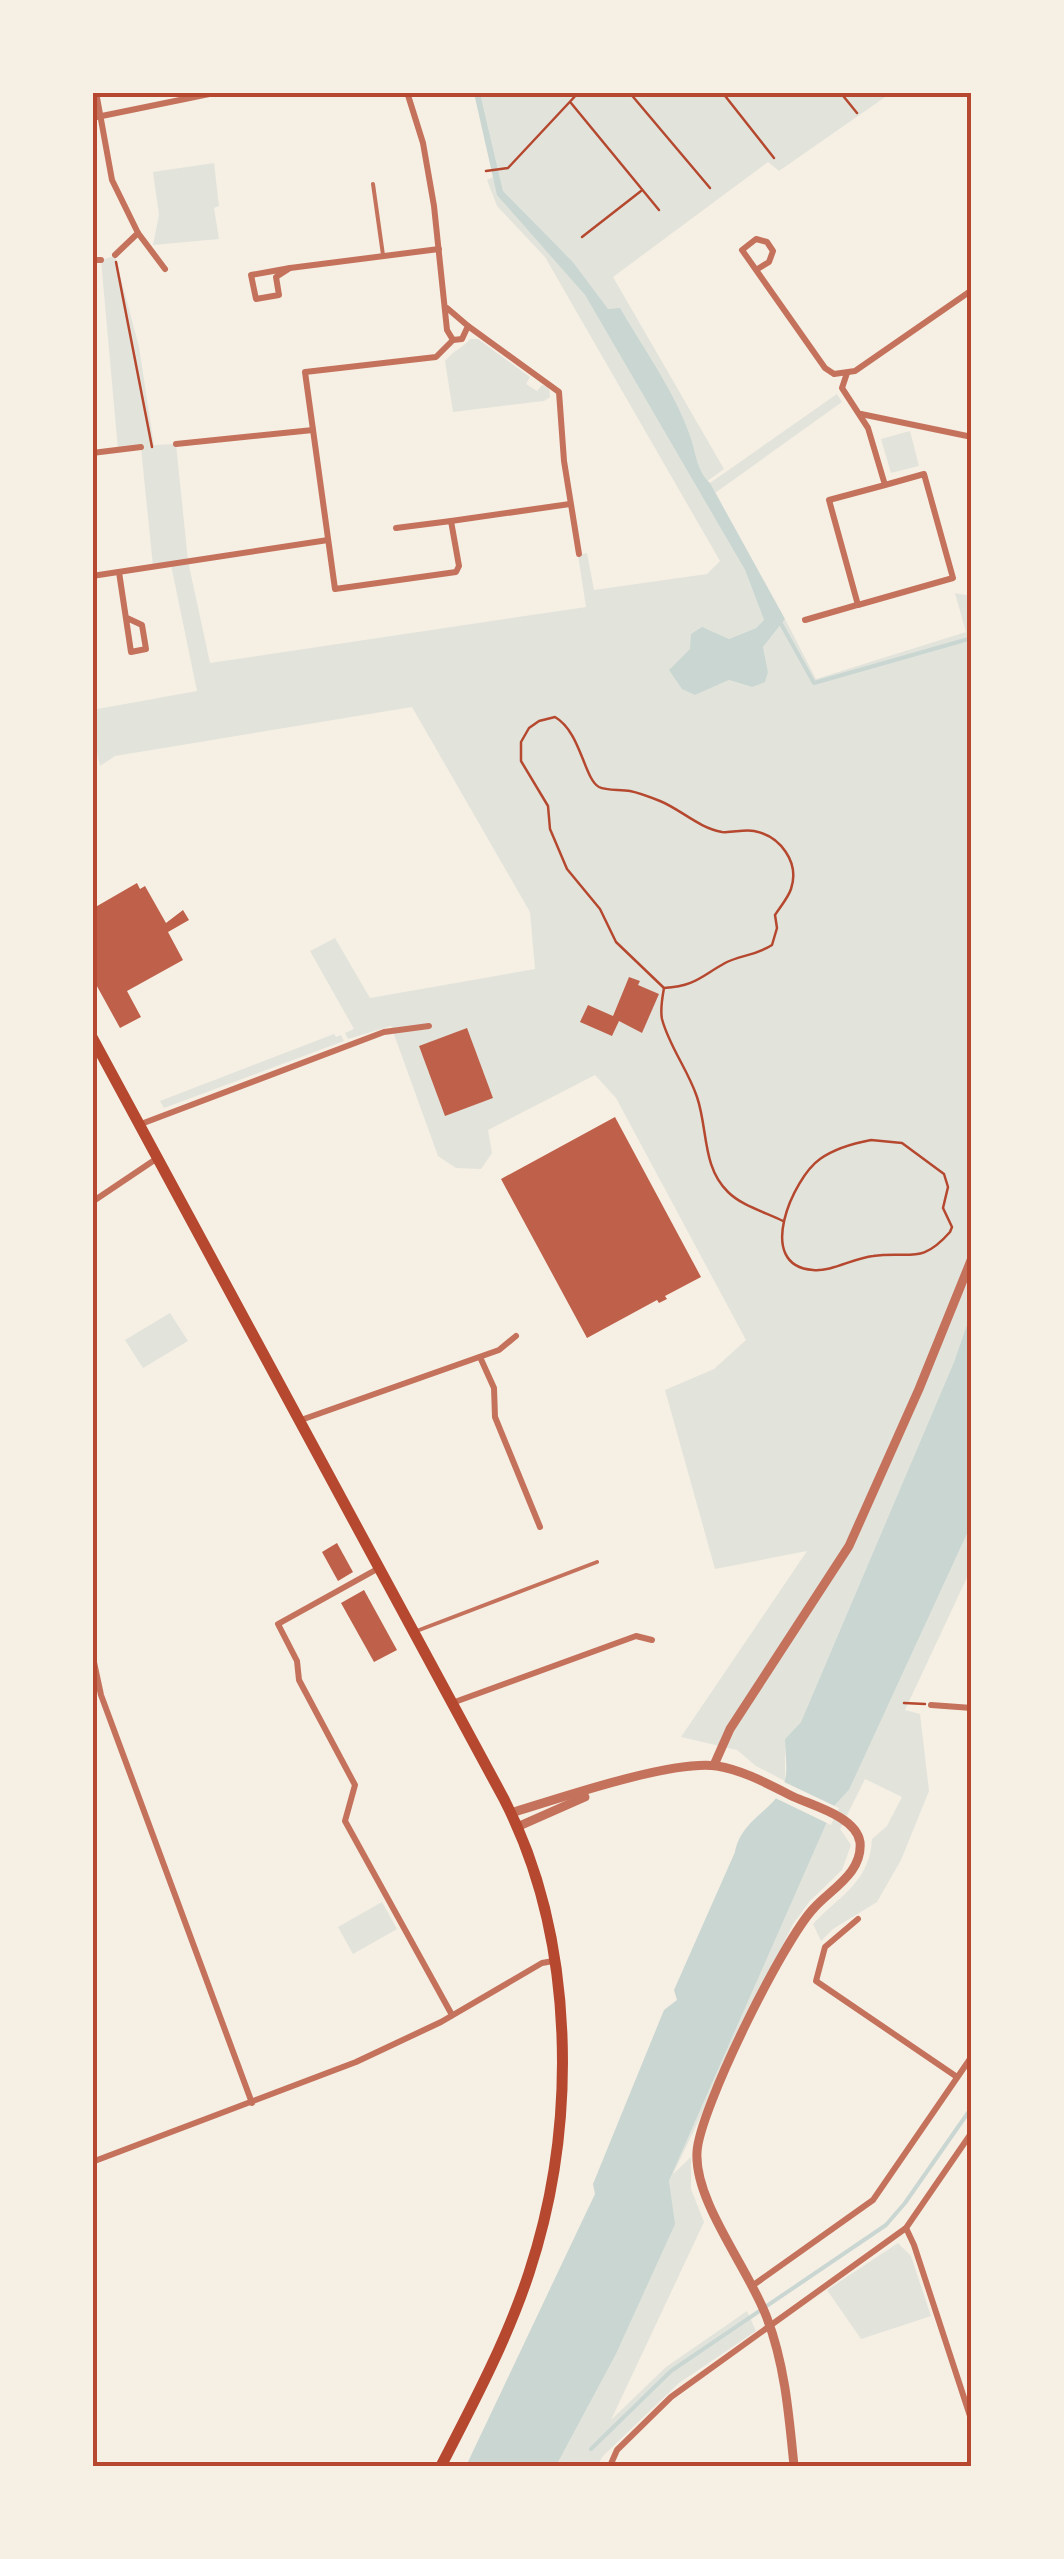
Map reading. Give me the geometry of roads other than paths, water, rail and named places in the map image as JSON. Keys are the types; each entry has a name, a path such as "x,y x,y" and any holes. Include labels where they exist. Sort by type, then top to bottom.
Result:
{"main road":[{"path":"92,1037 511,1813 537,1878 554,1960 562,2076 558,2148 548,2202 516,2309 441,2466"}],"street":[{"path":"96,92 112,180 138,233 165,269"},
{"path":"92,118 219,92"},
{"path":"407,92 423,143 448,330 453,340"},
{"path":"114,255 138,233"},
{"path":"756,270 769,262 774,251 767,242 756,240 742,250 756,270 825,368 834,374 847,373 972,290"},
{"path":"290,268 276,277 279,295 256,299 251,275 290,268 382,254 439,248"},
{"path":"448,308 558,392 579,554"},
{"path":"451,521 456,572 335,590 305,372 436,356 453,340 466,336 468,326"},
{"path":"847,373 842,388 861,414 885,484"},
{"path":"861,414 972,438"},
{"path":"176,444 312,430"},
{"path":"92,453 141,447"},
{"path":"806,620 953,578 924,474 829,500 858,605"},
{"path":"396,528 570,504"},
{"path":"92,576 328,540"},
{"path":"118,572 126,618 132,652 146,650 142,624 126,618"},
{"path":"140,1124 384,1032 429,1026"},
{"path":"92,1202 158,1158"},
{"path":"714,1765 730,1730 849,1546 972,1258"},
{"path":"300,1421 499,1350 516,1336"},
{"path":"480,1357 494,1388 495,1417 540,1527"},
{"path":"379,1568 278,1624 297,1660 299,1680 355,1785 346,1820 452,2015"},
{"path":"452,1703 636,1636 652,1640"},
{"path":"92,1654 97,1695 252,2102"},
{"path":"931,1704 972,1708"},
{"path":"511,1813 663,1771 714,1765 769,1785 842,1820 858,1834 857,1860 842,1883 798,1927 711,2101 697,2148 700,2184 752,2286 777,2348 794,2466"},
{"path":"517,1827 610,1785"},
{"path":"858,1919 824,1946 816,1981 958,2077"},
{"path":"92,2162 356,2062 554,1960"},
{"path":"752,2286 872,2200 972,2056"},
{"path":"610,2466 617,2450 764,2313 906,2228 972,2132"},
{"path":"906,2228 972,2422"}],"lane":[{"path":"373,184 382,254"},
{"path":"414,1632 596,1562"}],"waterway":[{"path":"780,622 814,683 972,638"},
{"path":"591,2449 671,2371 886,2225 972,2107"}]}
